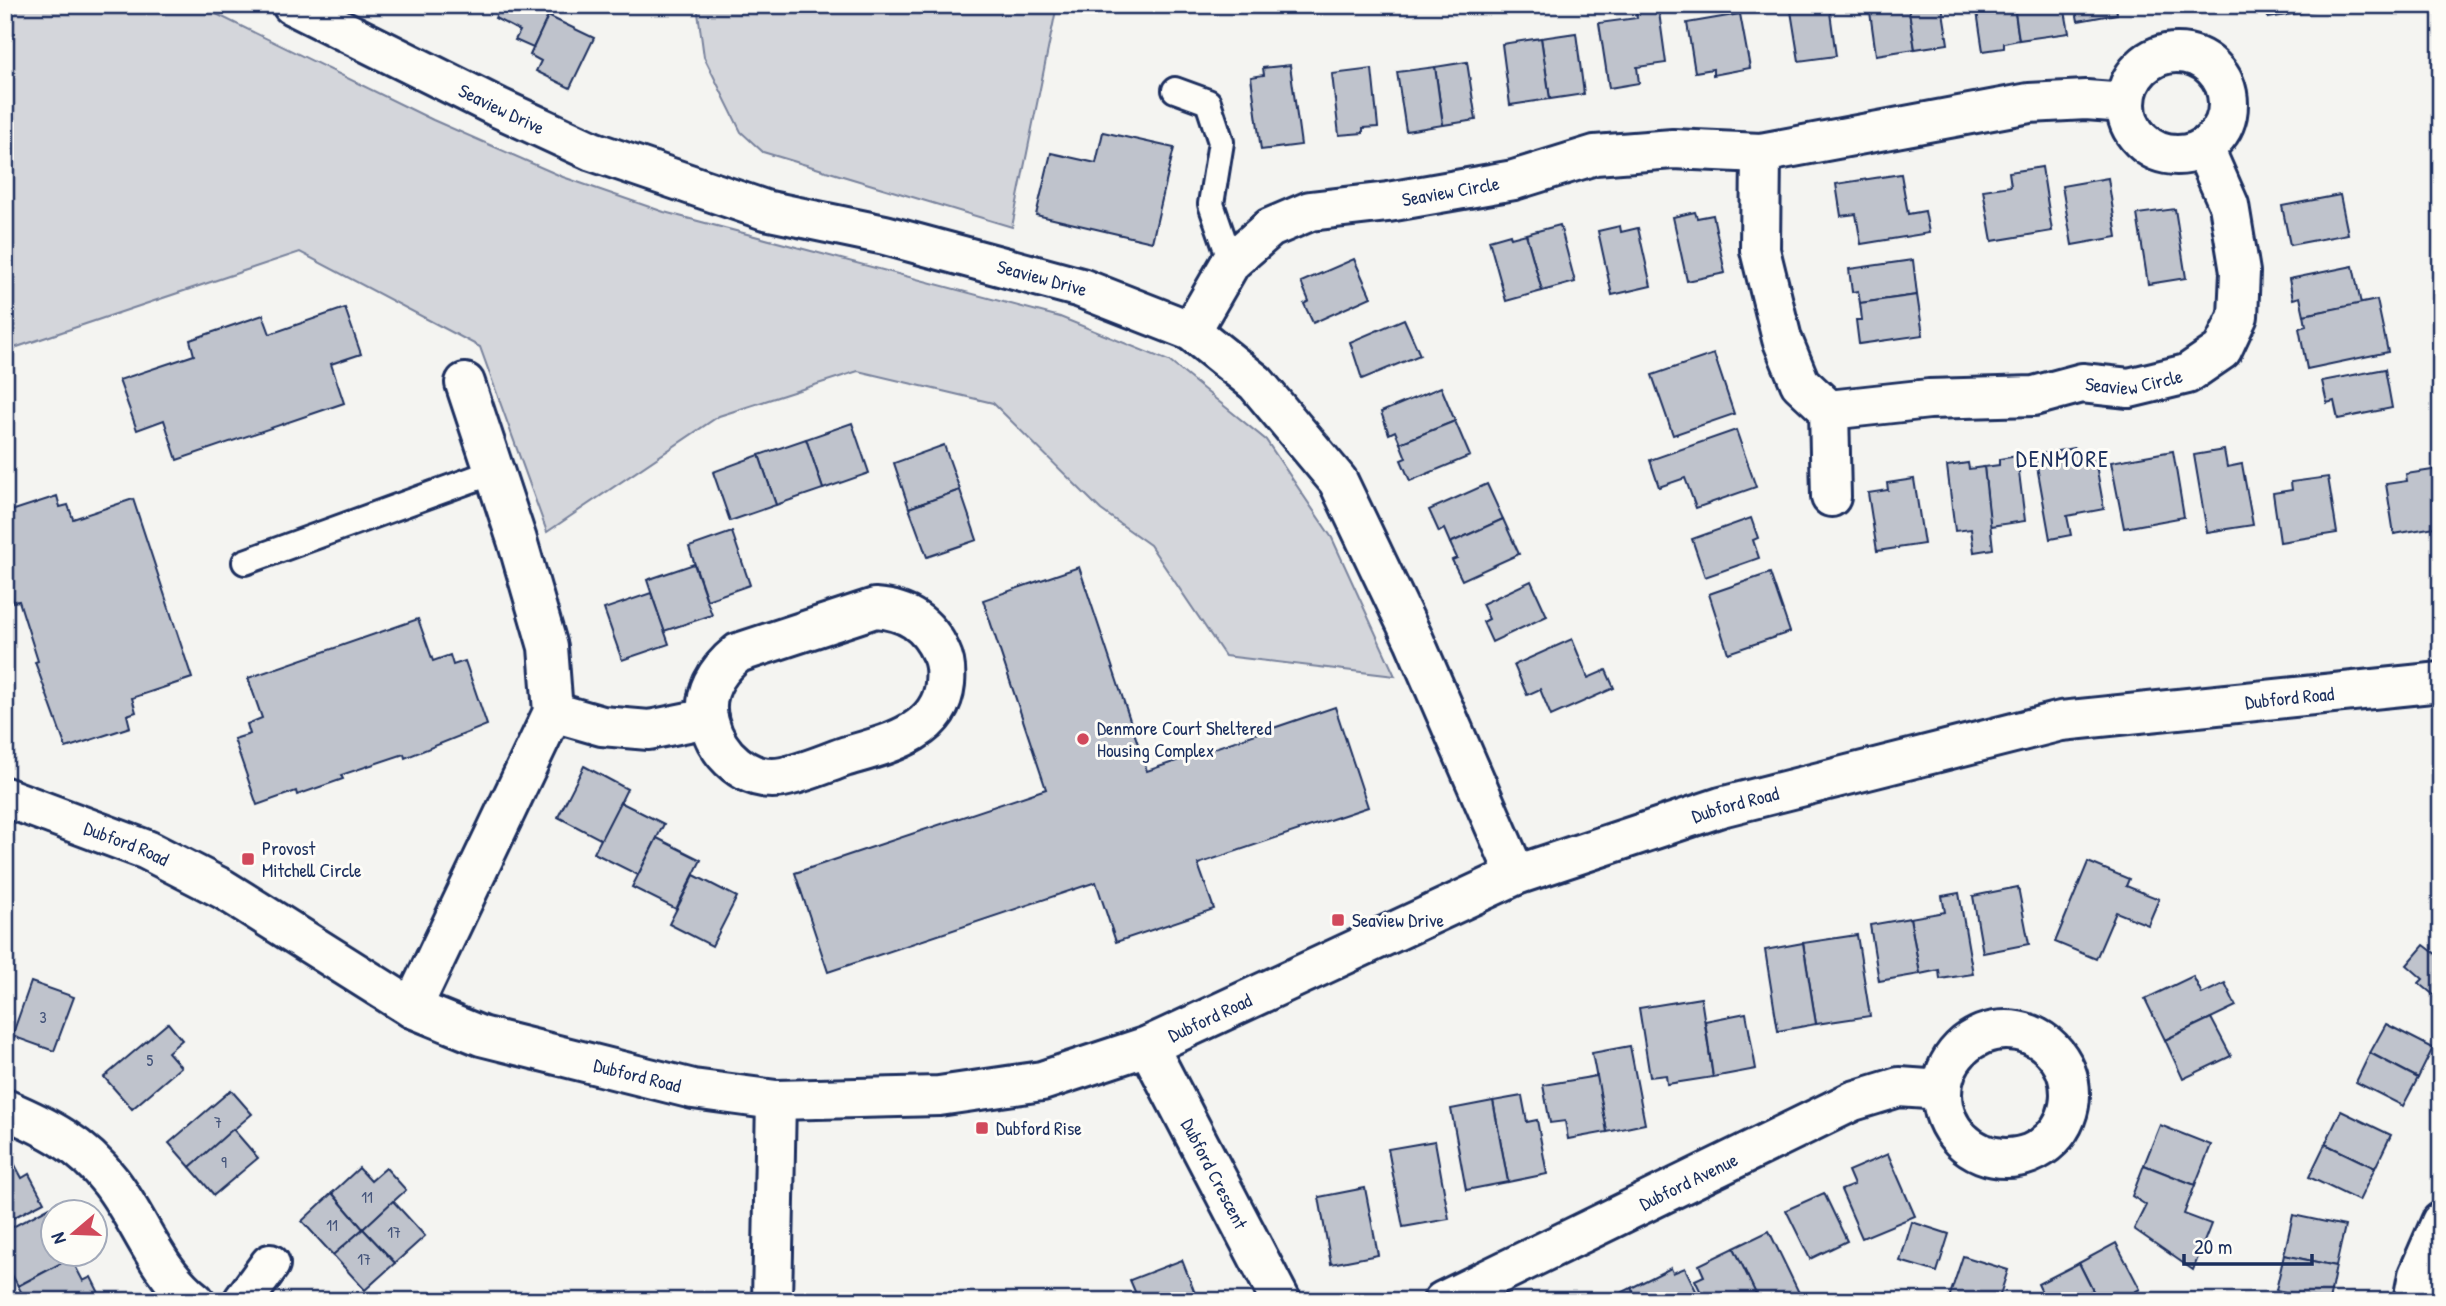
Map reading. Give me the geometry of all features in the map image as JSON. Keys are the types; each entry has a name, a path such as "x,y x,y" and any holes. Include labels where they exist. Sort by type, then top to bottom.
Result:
{"street":[{"name":"Seaview Drive","path":"292,5 592,151 765,210 885,235 1081,288 1191,331 1256,383 1338,481 1414,640 1516,875"},
{"path":"2179,53 2204,60 2223,80 2228,109 2225,124 2216,138 2204,148 2189,154 2159,152 2135,132 2128,118 2126,103 2134,77 2153,59 2179,53"},
{"name":"Seaview Circle","path":"1191,331 1231,262 1270,228 1310,211 1388,202 1514,180 1595,155 1673,149 1761,153 2029,103 2086,100 2126,103"},
{"name":"Seaview Circle","path":"1829,410 1929,399 2034,396 2082,383 2129,388 2187,374 2222,350 2238,316 2240,272 2229,205 2204,148"},
{"path":"1761,153 1760,250 1782,339 1800,383 1829,410 1831,497"},
{"path":"412,1008 553,712 548,647 517,540 466,383"},
{"path":"887,609 916,619 932,635 943,656 946,671 944,692 928,722 901,740 781,777 746,771 728,760 713,739 708,718 709,694 715,678 738,653 859,611 887,609"},
{"name":"Dubford Road","path":"5,797 147,850 223,889 412,1008 481,1036 576,1062 693,1089 776,1100 939,1096 1042,1081 1148,1046 1516,875 1721,807 2061,721 2441,682"},
{"path":"553,712 601,726 649,730 708,718"},
{"name":"Dubford Crescent","path":"1148,1046 1282,1301"},
{"name":"Dubford Avenue","path":"1443,1301 1853,1101 1899,1087 1942,1090"},
{"path":"772,1301 776,1100"},
{"path":"5,1109 54,1130 90,1159 111,1182 151,1250 184,1292 195,1301"},
{"path":"2413,1301 2418,1275 2441,1222"},
{"path":"243,1301 270,1264"}],"lane":[{"path":"1175,90 1208,102 1217,128 1221,142 1211,204 1231,262"},
{"path":"245,562 493,472"}],"shaded area":[{"path":"5,5 198,5 433,120 563,177 664,212 1060,317 1169,361 1266,440 1332,538 1395,676 1225,656 1150,545 1101,510 993,403 858,371 719,416 547,532 480,347 300,252 5,351"},
{"path":"697,5 1057,5 1012,227 763,152 741,132 704,57"}],"building":[{"path":"501,5 554,5 533,48 515,40 520,31 495,18"},
{"path":"1635,5 1658,5 1666,63 1637,67 1639,83 1609,88 1599,23 1637,18"},
{"path":"1790,5 1829,5 1836,56 1799,61"},
{"path":"1869,5 1908,5 1915,49 1876,55"},
{"path":"1908,5 1942,5 1948,44 1915,49"},
{"path":"1976,5 2014,5 2019,40 2004,43 2004,48 1983,51"},
{"path":"2014,5 2064,5 2069,33 2019,40"},
{"path":"2075,5 2116,5 2117,14 2078,21"},
{"path":"2266,5 2328,5 2329,8 2268,18"},
{"path":"1740,14 1750,68 1713,75 1713,69 1695,72 1687,23"},
{"path":"548,16 594,38 570,88 536,71 541,61 530,55"},
{"path":"1576,33 1584,94 1550,99 1541,38"},
{"path":"1541,38 1550,99 1510,105 1502,44"},
{"path":"1467,62 1476,120 1443,125 1435,67"},
{"path":"1290,65 1301,145 1261,150 1251,77 1264,75 1263,68"},
{"path":"1435,67 1443,125 1406,131 1397,72"},
{"path":"1372,69 1378,127 1363,128 1363,133 1339,135 1332,74"},
{"path":"1103,132 1174,148 1152,242 1036,215 1051,153 1096,163"},
{"path":"2042,167 2052,231 1992,241 1983,190 2011,186 2009,172"},
{"path":"1901,174 1908,214 1925,211 1929,233 1861,244 1856,214 1841,216 1836,184"},
{"path":"2108,178 2117,237 2072,245 2062,186"},
{"path":"2340,195 2348,234 2290,245 2282,206"},
{"path":"2175,209 2186,278 2148,284 2137,214"},
{"path":"1695,212 1697,218 1713,215 1725,273 1687,281 1673,217"},
{"path":"1560,225 1575,282 1542,291 1526,234"},
{"path":"1620,226 1621,232 1638,228 1651,286 1612,295 1598,231"},
{"path":"1510,234 1511,238 1526,234 1542,291 1506,301 1489,240"},
{"path":"1354,259 1371,297 1313,323 1304,304 1309,301 1301,282"},
{"path":"1913,260 1917,295 1860,303 1858,291 1852,292 1849,269"},
{"path":"2353,266 2361,304 2304,315 2300,297 2293,299 2289,279"},
{"path":"1917,295 1923,335 1859,344 1856,320 1862,320 1860,303"},
{"path":"2377,300 2388,352 2307,369 2299,328 2306,326 2304,315"},
{"path":"345,308 361,354 331,364 344,403 177,460 164,420 137,430 119,380 194,355 190,340 263,315 270,334"},
{"path":"1404,319 1420,355 1362,379 1350,342"},
{"path":"1714,354 1734,414 1673,435 1652,375"},
{"path":"2385,369 2392,408 2338,419 2334,401 2327,403 2322,381"},
{"path":"1441,387 1455,421 1400,443 1395,431 1389,434 1381,412"},
{"path":"1455,421 1470,456 1410,481 1401,460 1406,458 1400,443"},
{"path":"852,423 869,473 823,489 806,439"},
{"path":"1736,430 1756,487 1696,508 1685,478 1659,487 1650,460"},
{"path":"806,439 823,489 776,505 759,455"},
{"path":"944,445 960,490 909,508 894,463"},
{"path":"2075,448 2077,457 2094,454 2104,509 2067,516 2071,535 2050,539 2035,455"},
{"path":"2224,450 2227,467 2242,464 2253,525 2207,532 2194,455"},
{"path":"2173,451 2184,517 2124,528 2111,462"},
{"path":"759,455 776,505 730,521 713,472"},
{"path":"2017,456 2025,521 1990,526 1984,467 1999,465 1999,459"},
{"path":"1968,463 1969,469 1984,467 1993,549 1974,552 1971,529 1955,531 1947,466"},
{"path":"2439,469 2441,526 2394,534 2386,484 2407,481 2406,474"},
{"path":"2328,477 2337,533 2280,542 2273,493 2292,490 2291,482"},
{"path":"1914,479 1924,544 1877,551 1868,493 1888,490 1887,483"},
{"path":"1487,484 1503,519 1450,543 1444,529 1439,532 1429,510"},
{"path":"960,490 977,540 927,557 909,508"},
{"path":"57,496 60,507 68,505 73,519 133,499 192,678 132,698 136,712 127,715 130,727 66,748 35,662 38,661 19,601 13,602 5,576 5,513"},
{"path":"1751,518 1758,538 1753,540 1759,558 1705,577 1692,539"},
{"path":"1503,519 1519,554 1462,580 1452,560 1457,558 1450,543"},
{"path":"732,532 750,585 707,600 689,547"},
{"path":"694,564 712,615 664,631 647,580"},
{"name":"Denmore Court Sheltered Housing Complex","path":"1079,567 1147,771 1335,707 1368,807 1198,864 1214,909 1116,942 1096,882 828,972 795,873 1046,789 983,600"},
{"path":"1770,573 1790,632 1728,653 1709,594"},
{"path":"1531,581 1547,616 1492,642 1483,622 1489,619 1482,604"},
{"path":"651,593 669,644 622,660 604,609"},
{"path":"418,619 433,661 450,655 453,665 465,661 487,725 405,758 404,754 341,775 343,779 297,795 296,791 257,805 234,739 250,734 247,724 262,718 248,678"},
{"path":"1572,639 1588,678 1606,670 1614,688 1551,716 1540,689 1527,695 1514,665"},
{"path":"584,766 627,789 602,840 558,817"},
{"path":"620,802 664,824 638,875 594,853"},
{"path":"657,838 701,860 676,909 632,887"},
{"path":"2088,862 2129,879 2126,886 2159,899 2148,925 2116,912 2096,959 2055,942"},
{"path":"694,875 737,897 712,946 669,924"},
{"path":"2018,887 2029,944 1983,953 1973,896"},
{"path":"1959,893 1973,974 1940,979 1939,970 1920,974 1910,918 1945,912 1942,896"},
{"path":"1910,918 1920,974 1879,981 1870,925"},
{"path":"1857,935 1870,1016 1816,1024 1803,943"},
{"path":"1803,943 1816,1024 1778,1031 1765,950"},
{"path":"2424,945 2441,958 2441,1001 2419,983 2423,979 2407,965"},
{"path":"2193,976 2202,994 2225,983 2236,1006 2165,1040 2145,999"},
{"path":"31,982 74,997 54,1051 12,1036"},
{"path":"1701,998 1713,1077 1667,1084 1666,1075 1650,1077 1639,1008"},
{"path":"1746,1013 1756,1069 1713,1077 1705,1021"},
{"path":"2211,1018 2231,1056 2183,1079 2165,1040"},
{"path":"168,1023 182,1040 168,1052 181,1067 132,1109 104,1077"},
{"path":"2386,1024 2433,1048 2418,1078 2370,1053"},
{"path":"1630,1046 1645,1124 1607,1132 1592,1053"},
{"path":"2370,1053 2418,1078 2403,1106 2356,1082"},
{"path":"1597,1076 1607,1132 1568,1139 1565,1121 1550,1123 1543,1085"},
{"path":"231,1090 252,1114 190,1167 169,1143"},
{"path":"1522,1096 1527,1122 1537,1120 1547,1174 1508,1182 1493,1101"},
{"path":"1493,1101 1508,1182 1466,1190 1451,1109"},
{"path":"2341,1111 2391,1135 2375,1168 2325,1144"},
{"path":"2160,1125 2211,1145 2195,1185 2144,1165"},
{"path":"233,1129 258,1158 214,1195 190,1167"},
{"path":"1435,1141 1449,1219 1403,1227 1388,1149"},
{"path":"2325,1144 2375,1168 2359,1201 2309,1177"},
{"path":"7,1150 22,1178 29,1174 42,1198 38,1198 38,1205 5,1222"},
{"path":"1888,1154 1915,1216 1862,1238 1841,1190 1854,1185 1848,1171"},
{"path":"2144,1165 2195,1185 2184,1214 2211,1224 2193,1270 2134,1229 2146,1205 2132,1196"},
{"path":"359,1168 371,1181 386,1168 406,1190 363,1229 332,1193"},
{"path":"1365,1188 1378,1255 1331,1264 1319,1197"},
{"path":"332,1193 363,1229 333,1255 302,1221"},
{"path":"1824,1193 1847,1241 1810,1259 1786,1210"},
{"path":"393,1201 425,1236 395,1263 363,1229"},
{"path":"38,1213 38,1268 52,1268 18,1286 5,1262 5,1231"},
{"path":"2293,1215 2345,1226 2336,1266 2284,1255"},
{"path":"1912,1222 1949,1234 1937,1272 1900,1261"},
{"path":"363,1229 395,1263 365,1290 333,1255"},
{"path":"1769,1231 1803,1301 1759,1301 1734,1248"},
{"path":"2116,1243 2140,1289 2118,1301 2098,1301 2079,1263"},
{"path":"1734,1248 1758,1298 1705,1301 1695,1280 1704,1276 1699,1265"},
{"path":"2284,1255 2336,1266 2329,1301 2276,1290"},
{"path":"1963,1256 2008,1270 1998,1301 1948,1301"},
{"path":"1182,1260 1198,1301 1139,1301 1130,1280"},
{"path":"2079,1263 2098,1301 2046,1301 2038,1284"},
{"path":"52,1268 76,1268 83,1281 91,1277 103,1301 26,1301 18,1286"},
{"path":"1671,1268 1673,1273 1685,1268 1701,1301 1638,1301 1631,1288"},
{"path":"1631,1288 1638,1301 1605,1301"}],"place":[{"name":"Denmore Court Sheltered Housing Complex","path":"1083,739"},
{"name":"Provost Mitchell Circle","path":"248,859"},
{"name":"Seaview Drive","path":"1338,920"},
{"name":"Dubford Rise","path":"982,1128"}],"district":[{"name":"DENMORE","path":"2063,458"}]}
